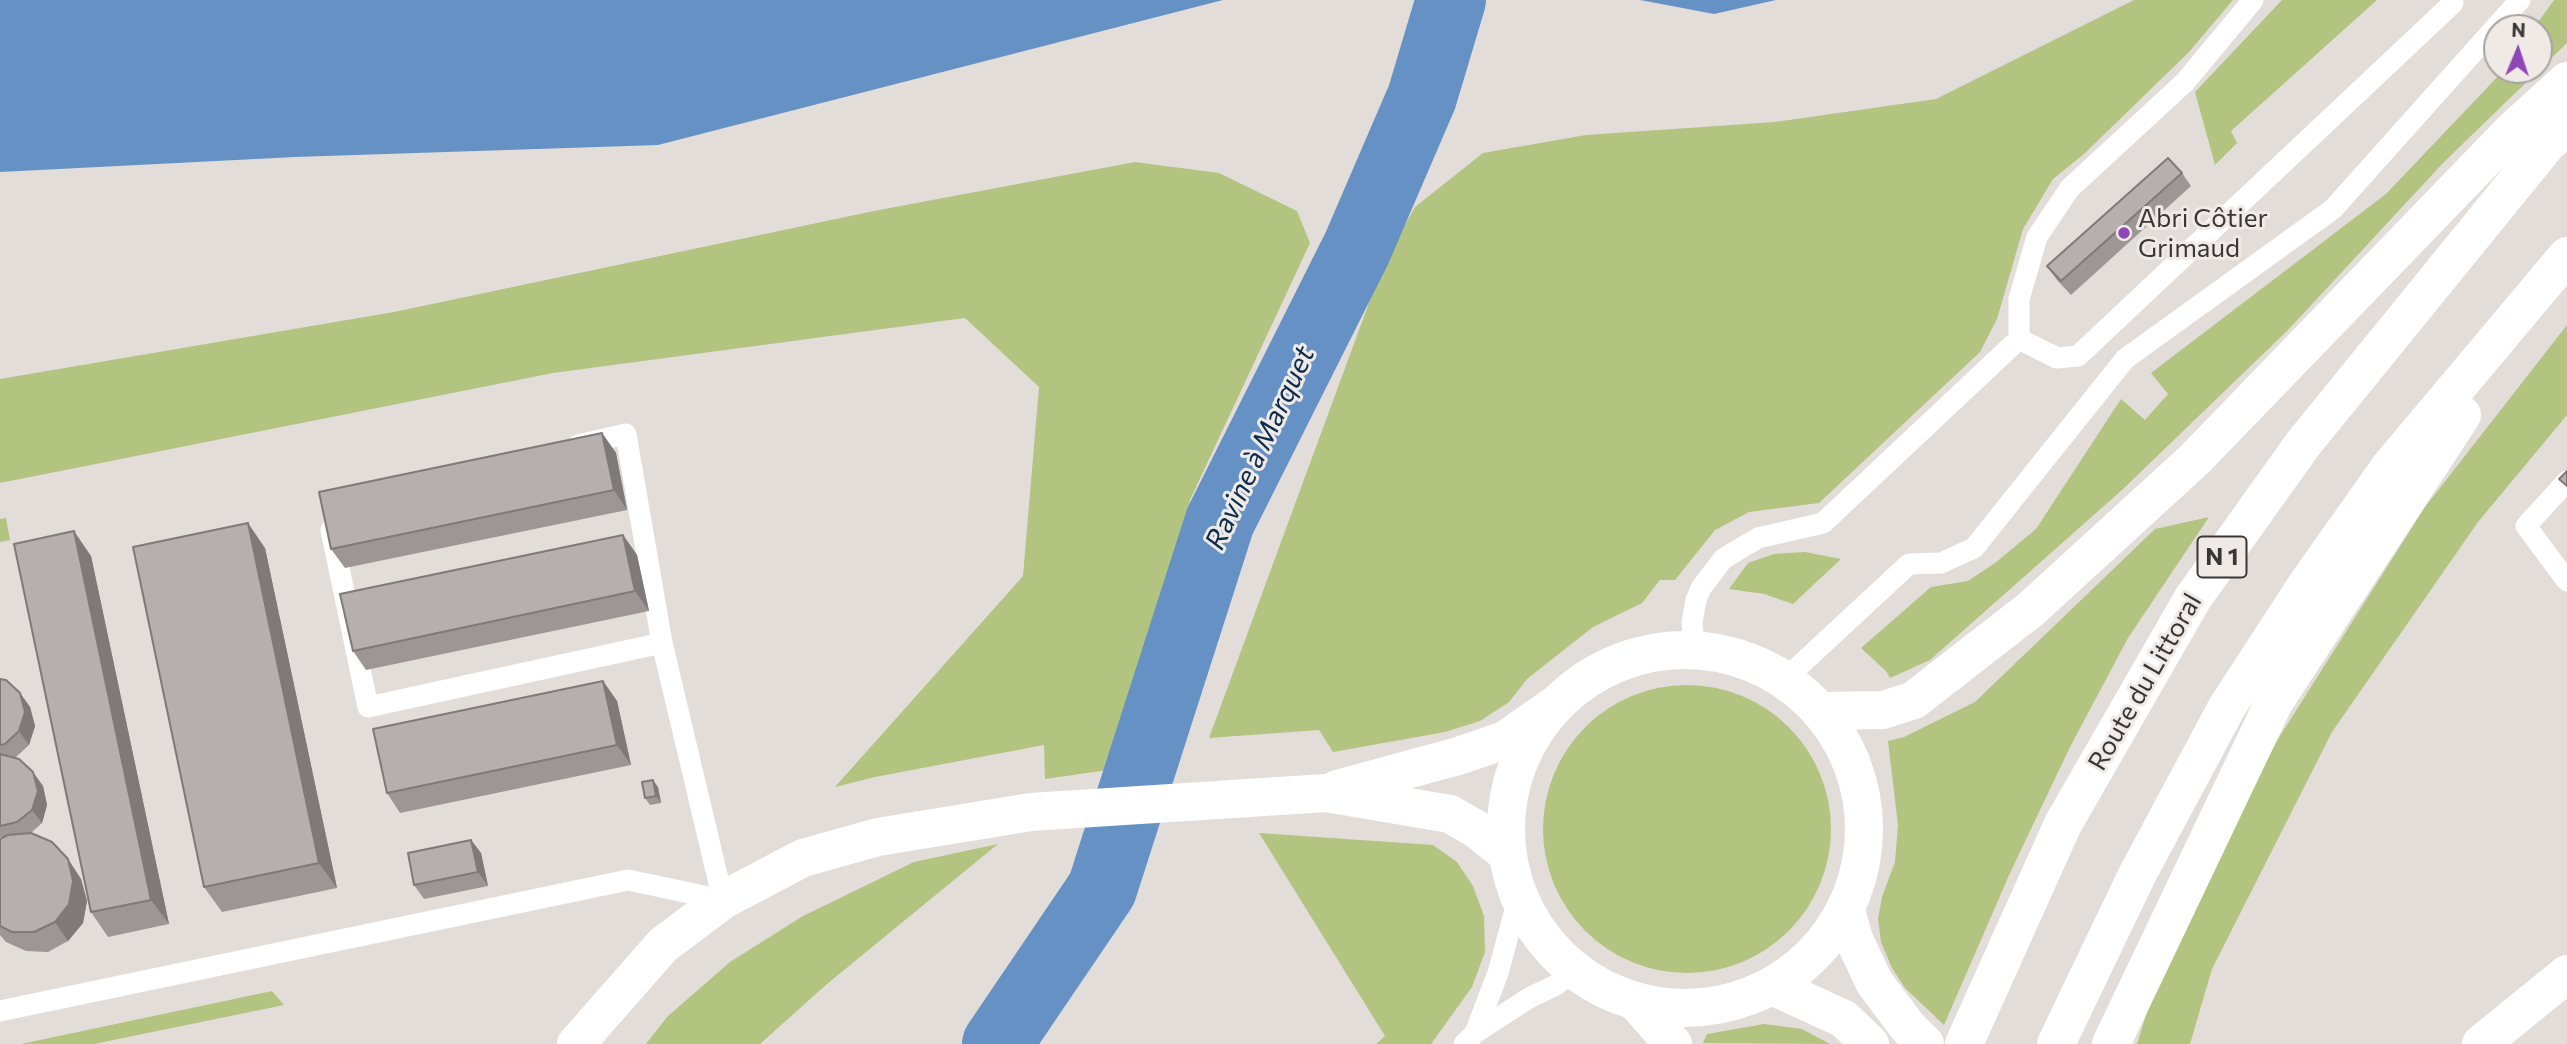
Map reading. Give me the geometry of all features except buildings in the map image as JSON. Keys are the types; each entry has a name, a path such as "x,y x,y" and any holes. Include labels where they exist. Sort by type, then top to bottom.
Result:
{"main road":[{"path":"1821,711 1883,710 1914,700 2031,609 2195,459 2513,130 2567,81"},
{"name":"Route du Littoral","path":"1964,1044 2063,824 2193,598 2303,444 2547,144 2567,126"},
{"path":"2056,1044 2137,875 2227,707 2262,652 2389,468 2567,257"},
{"path":"2111,1044 2274,702 2567,257"},
{"path":"576,1044 663,946 723,900 803,858 878,837 1031,813 1326,793 1505,740 1593,674 1642,654 1694,649 1741,658 1785,680 1821,711 1845,747 1860,786 1865,829 1860,871 1846,910 1815,954 1772,986 1728,1003 1681,1009 1634,1001 1602,989 1551,950 1532,926 1518,899 1506,853 1505,814 1512,775 1528,739 1552,706"},
{"path":"1326,793 1450,814 1476,829 1506,853"},
{"path":"1846,910 1854,939 1874,982 1916,1035"},
{"path":"2481,1044 2567,974"},
{"path":"1772,986 1844,1019 1870,1044"},
{"path":"1634,1001 1672,1044"}],"lane":[{"path":"1694,649 1692,623 1696,600 1701,588 1723,559 1758,538 1823,523 2019,339 2019,299 2038,237 2070,188 2185,82 2253,0"},
{"path":"1785,680 1909,564 1941,563 1974,548 2125,359 2333,209 2520,0"},
{"path":"2019,339 2057,358 2078,356 2453,3"},
{"path":"0,1011 628,880 723,900 663,643 626,434 561,448"},
{"path":"2567,481 2526,526 2567,581"},
{"path":"327,511 352,599 368,707 663,643"},
{"path":"616,538 643,532"},
{"path":"1470,1038 1498,973 1518,899"},
{"path":"1470,1038 1530,998 1556,985 1574,970"}],"green space":[{"path":"2134,0 2233,0 2189,52 2084,154 2053,179 2023,229 1997,319 1980,352 1819,503 1749,512 1715,530 1675,580 1660,580 1642,603 1593,627 1527,679 1509,702 1480,721 1445,732 1333,752 1319,730 1209,738 1384,262 1415,207 1483,153 1586,135 1775,122 1936,99"},
{"path":"2282,0 2377,0 2231,131 2237,143 2215,165 2195,92"},
{"path":"2554,0 2567,0 2567,43 2553,56 2553,14 2544,14"},
{"path":"2491,84 2525,84 2444,162 2288,330 2122,490 1930,660 1890,678 1861,648 1931,587 1968,581 1995,563 2036,529 2121,399 2145,420 2168,394 2151,373 2386,194"},
{"path":"1135,162 1219,173 1297,211 1310,243 1190,500 1122,768 1045,779 1044,745 835,787 1023,576 1039,387 965,318 553,373 0,483 0,379 394,312 874,211"},
{"path":"2567,325 2567,415 2478,522 2332,732 2212,969 2190,1044 2137,1044 2152,996 2228,834 2278,739 2425,507"},
{"path":"2209,517 2128,638 2070,747 2010,873 1944,1025 1905,988 1892,968 1881,942 1878,919 1882,897 1895,862 1898,825 1888,741 1904,737 1975,702 2155,529"},
{"path":"6,518 10,540 0,542 0,519"},
{"path":"1805,552 1841,559 1793,604 1764,594 1729,589 1748,563 1774,554"},
{"path":"1687,685 1715,688 1742,696 1767,709 1789,727 1807,749 1820,774 1828,801 1831,829 1828,857 1820,884 1807,909 1789,931 1767,949 1742,962 1715,970 1687,973 1659,970 1632,962 1607,949 1585,931 1567,909 1554,884 1546,857 1543,829 1546,801 1554,774 1567,749 1585,727 1607,709 1632,696 1659,688"},
{"path":"1259,833 1433,845 1457,862 1473,886 1484,916 1485,952 1472,987 1431,1044 1376,1044 1385,1036"},
{"path":"998,844 827,984 760,1044 646,1044 667,1017 730,962 803,916 914,862"},
{"path":"272,991 284,1005 94,1044 21,1044"},
{"path":"1764,1024 1802,1029 1830,1044 1703,1043 1707,1034"}],"water":[{"path":"0,0 1223,0 658,145 295,157 0,172"},
{"path":"1640,0 1776,0 1714,14"}],"waterway":[{"name":"Ravine à Marquet","path":"997,1044 1102,889 1220,521 1357,248 1422,97 1451,0"}],"place":[{"name":"Abri Côtier Grimaud","path":"2124,233"}]}
